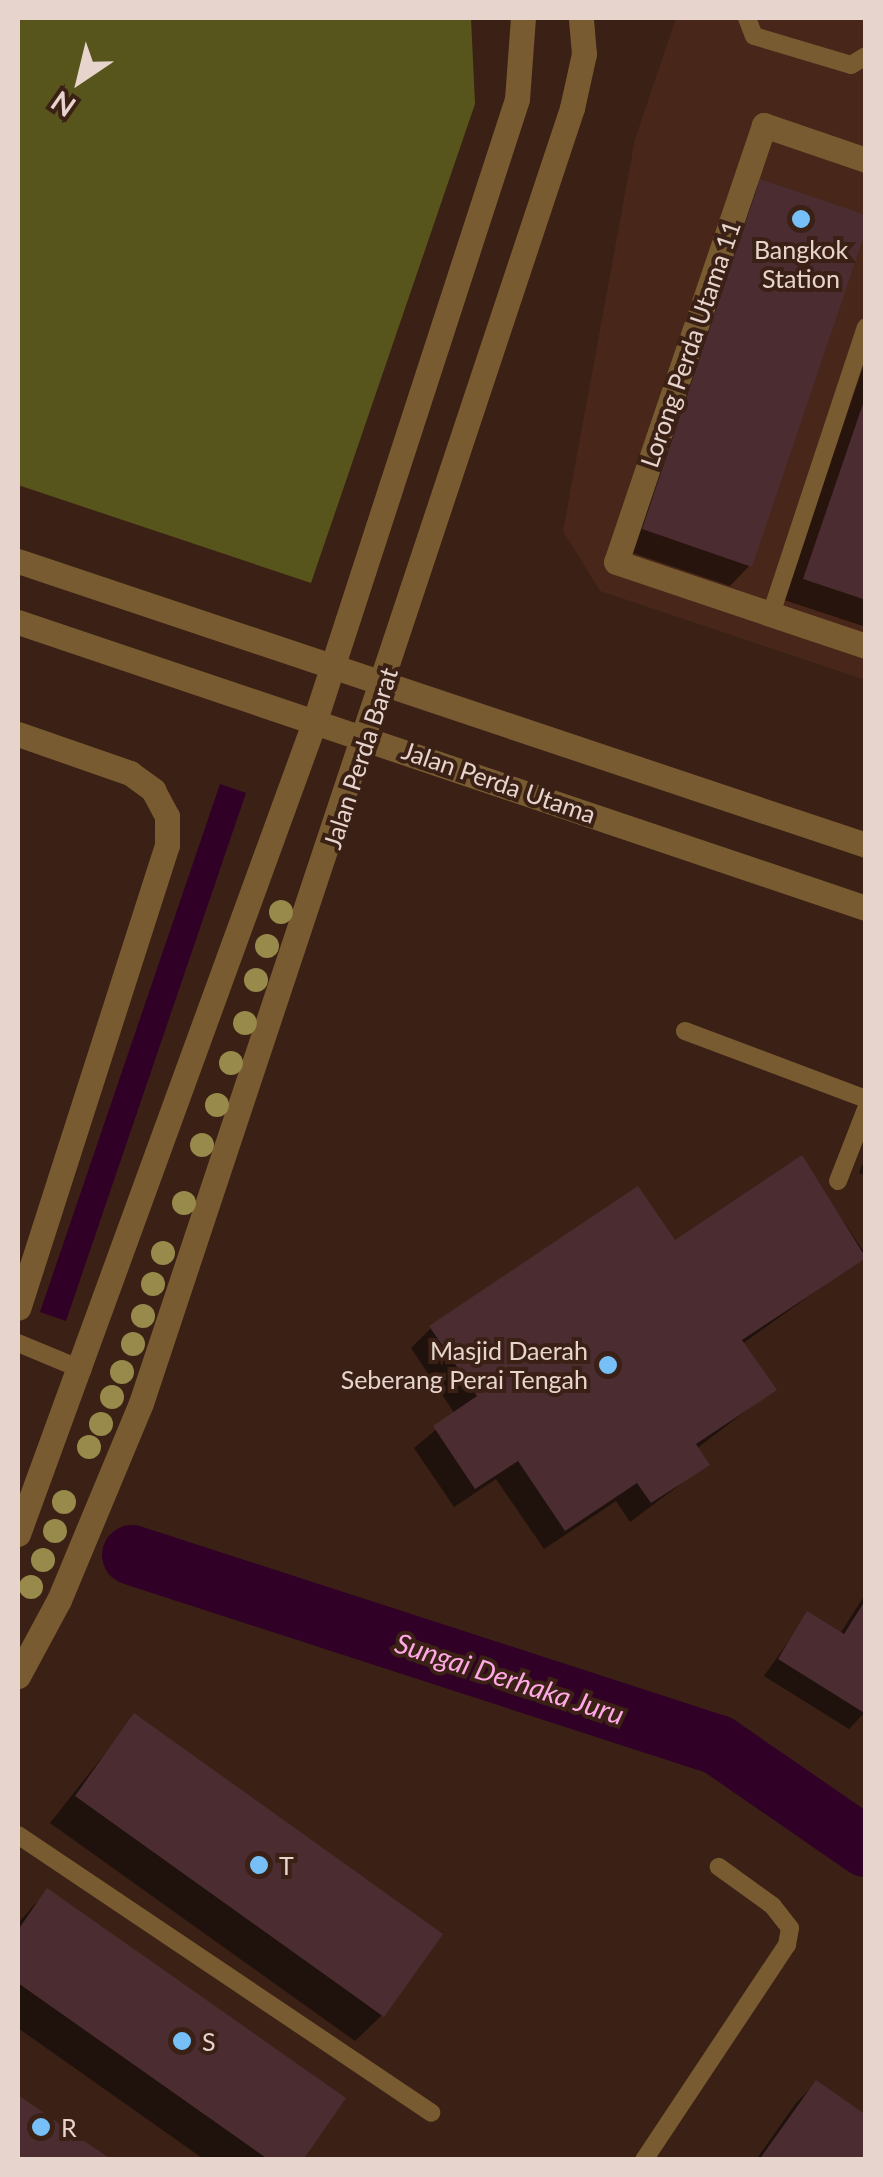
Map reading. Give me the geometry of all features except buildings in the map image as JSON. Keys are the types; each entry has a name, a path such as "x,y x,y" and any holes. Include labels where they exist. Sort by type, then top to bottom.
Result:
{"street":[{"path":"18,1534 83,1370 315,720 517,99 522,18"},
{"name":"Jalan Perda Barat","path":"18,1676 49,1620 141,1403 368,737 572,108 584,54 581,18"},
{"name":"Lorong Perda Utama 11","path":"771,614 616,562 764,126 866,160"},
{"path":"18,562 386,681 866,845"},
{"path":"771,614 866,646"},
{"name":"Jalan Perda Utama","path":"18,622 866,908"},
{"path":"18,734 130,773 153,790 167,816 167,845 18,1308"}],"lane":[{"path":"747,18 754,36 851,65 866,56"},
{"path":"771,614 866,327"},
{"path":"685,1031 866,1099"},
{"path":"838,1181 866,1109"},
{"path":"18,1343 83,1370"},
{"path":"18,1834 431,2113"},
{"path":"644,2160 787,1944 790,1928 773,1906 719,1868"}],"shaded area":[{"path":"18,18 471,18 475,104 311,583 18,485"},
{"path":"676,18 865,18 865,680 600,591 563,531 635,139"},
{"path":"220,784 246,793 66,1321 40,1312"}],"waterway":[{"name":"Sungai Derhaka Juru","path":"132,1555 718,1745 866,1847"}],"place":[{"name":"Bangkok Station","path":"801,219"},
{"name":"Masjid Daerah Seberang Perai Tengah","path":"608,1365"},
{"name":"T","path":"259,1865"},
{"name":"S","path":"182,2041"},
{"name":"R","path":"41,2127"}]}
